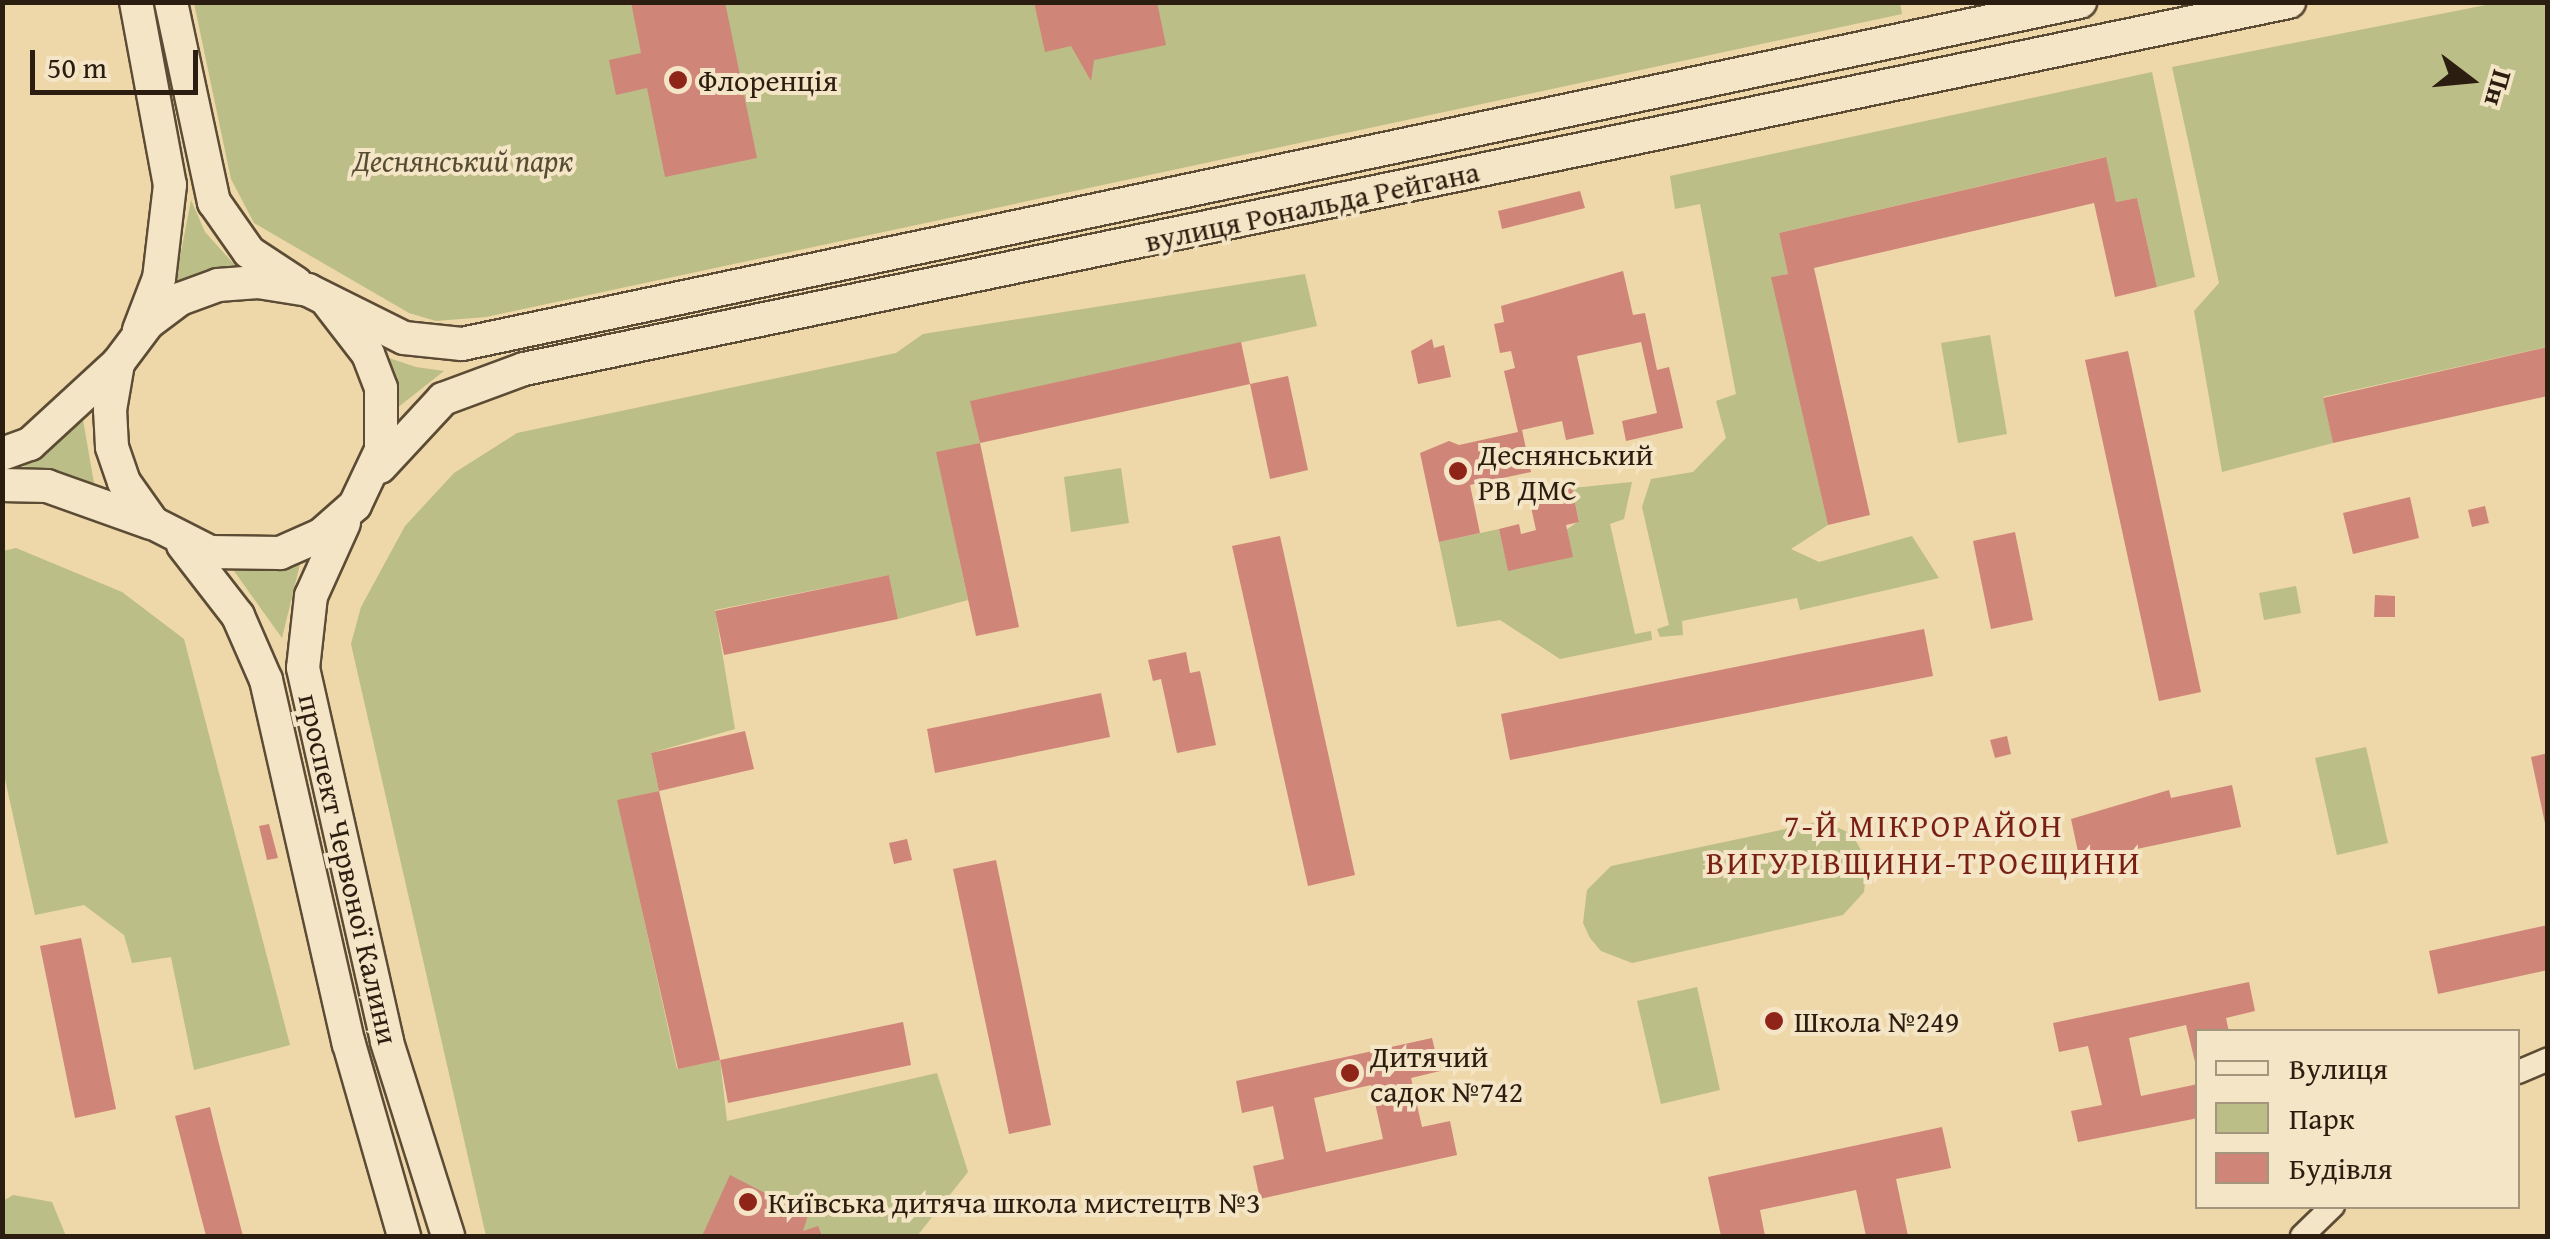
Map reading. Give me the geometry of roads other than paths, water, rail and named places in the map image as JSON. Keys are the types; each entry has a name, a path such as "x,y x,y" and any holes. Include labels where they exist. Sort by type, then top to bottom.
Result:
{"main road":[{"path":"2,454 30,444 118,363 138,333 159,278 170,184 136,2"},
{"path":"2,485 46,486 235,557 280,553 321,535 363,491 384,424 381,388 368,354 318,296 249,252 214,202 171,2"},
{"name":"вулиця Рональда Рейгана","path":"318,296 404,338 462,344 2080,2"},
{"name":"вулиця Рональда Рейгана","path":"363,491 416,422 443,399 524,370 2290,2"},
{"path":"138,333 180,298 218,285 258,282 318,296"},
{"path":"118,363 110,410 112,447 124,482 165,531"},
{"name":"проспект Червоної Калини","path":"363,491 310,596 304,668 387,1042 448,1236"},
{"name":"проспект Червоної Калини","path":"165,531 222,590 266,680 349,1044 404,1236"}],"street":[{"path":"2520,1071 2548,1060"},
{"path":"2302,1236 2330,1209"}],"place":[{"name":"Флоренція","path":"678,80"},
{"name":"Деснянський РВ ДМС","path":"1458,471"},
{"name":"Школа №249","path":"1774,1021"},
{"name":"Дитячий садок №742","path":"1350,1073"},
{"name":"Київська дитяча школа мистецтв №3","path":"748,1202"}],"district":[{"name":"7-Й МІКРОРАЙОН ВИГУРІВЩИНИ-ТРОЄЩИНИ","path":"1924,846"}],"park label":[{"name":"Деснянський парк","path":"463,160"}]}
